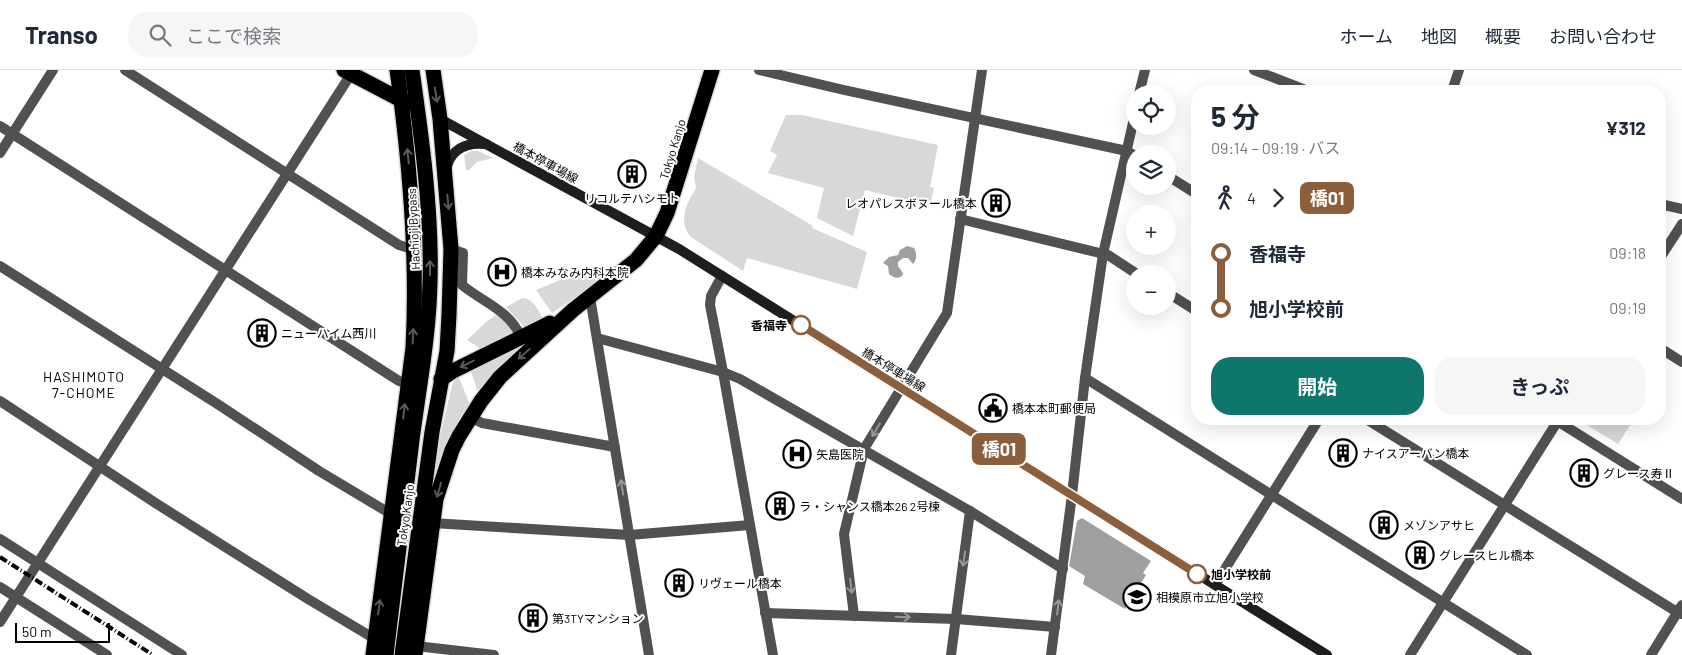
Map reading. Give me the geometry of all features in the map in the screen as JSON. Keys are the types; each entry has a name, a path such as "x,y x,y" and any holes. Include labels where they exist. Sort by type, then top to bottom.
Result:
{"highway":[{"path":"373,655 391,514 414,385 414,250 410,172 397,70"},
{"name":"Hachioji Bypass","path":"412,70 428,202 430,249 430,282 425,350 414,385"},
{"path":"433,70 440,119 451,249 449,324 442,379"},
{"name":"Tokyo Kanjo","path":"573,310 636,260 648,248 656,236 668,213 712,70"},
{"path":"347,72 440,119"},
{"path":"442,379 453,370 573,310"},
{"path":"416,650 436,499 452,450 470,417 500,377 573,310"},
{"name":"Tokyo Kanjo","path":"402,655 415,551 442,379"},
{"name":"Tokyo Kanjo","path":"386,655 400,548 414,385"}],"main road":[{"name":"橋本停車場線","path":"440,119 656,236 1327,655"},
{"path":"445,175 448,163 457,150 467,144 489,145"}],"street":[{"path":"0,153 53,70"},
{"path":"125,70 399,245 414,250"},
{"path":"759,70 1126,152"},
{"path":"854,616 844,534 864,449 948,313 982,70"},
{"path":"1142,85 1145,70"},
{"path":"1254,70 1293,85"},
{"path":"1454,85 1459,70"},
{"path":"0,622 288,173 347,72"},
{"path":"0,126 399,381 414,385"},
{"path":"1051,655 1085,378 1103,254 1126,171"},
{"path":"1176,181 1191,191"},
{"path":"1666,206 1682,210"},
{"path":"960,219 1108,255 1126,267"},
{"path":"1666,249 1682,224"},
{"path":"451,249 463,253 462,285 506,315 516,326 522,337"},
{"path":"0,266 319,471 391,514"},
{"path":"722,276 711,296 710,305 773,655"},
{"path":"590,296 649,655"},
{"path":"1176,298 1191,308"},
{"path":"597,338 723,372 740,380 864,449 1062,568"},
{"path":"1666,352 1682,362"},
{"path":"1085,378 1527,655"},
{"path":"0,401 308,599 375,639"},
{"path":"470,417 482,423 615,447"},
{"path":"1215,585 1315,425"},
{"path":"1376,425 1504,505 1680,610 1651,655"},
{"path":"1410,655 1554,425"},
{"path":"1565,425 1682,499"},
{"path":"951,655 970,511"},
{"path":"432,523 630,535 750,525"},
{"path":"0,539 182,655"},
{"path":"0,587 107,655"},
{"path":"765,613 956,619 1055,627"},
{"path":"416,650 494,655"}],"shaded area":[{"path":"786,115 802,115 938,145 930,187 934,188 930,206 865,190 853,236 817,218 824,188 768,173 777,155 770,151"},
{"path":"471,151 478,151 493,158 477,162 469,170 466,170 464,155"},
{"path":"698,158 813,226 812,228 867,252 857,289 747,258 743,271 691,237 687,231 684,218 689,200 696,188 694,177"},
{"path":"907,246 914,248 916,254 915,261 913,264 908,258 903,258 898,262 898,266 903,273 902,276 899,278 894,277 889,274 888,266 883,263 889,257 898,255 900,250"},
{"path":"591,269 599,281 552,313 536,290"},
{"path":"522,298 532,302 543,318 527,327 523,326 506,307"},
{"path":"497,314 512,329 512,335 481,349 467,340 486,322"},
{"path":"535,337 480,393 478,392 470,369"},
{"path":"458,375 470,405 427,509 433,468 452,385"},
{"path":"1587,425 1630,425 1618,444"},
{"path":"1082,518 1151,561 1143,573 1146,575 1125,609 1083,584 1085,576 1069,566 1077,521"}],"railway":[{"path":"0,557 153,655"}],"bus line":[{"name":"橋01","path":"801,325 1197,574"}],"place":[{"name":"リコルテハシモト","path":"632,174"},
{"name":"レオパレスボヌール橋本","path":"996,203"},
{"name":"橋本みなみ内科本院","path":"502,272"},
{"name":"香福寺","path":"801,325"},
{"name":"ニューハイム西川","path":"262,333"},
{"name":"橋本本町郵便局","path":"993,408"},
{"name":"ナイスアーバン橋本","path":"1343,453"},
{"name":"矢島医院","path":"797,454"},
{"name":"グレース寿Ⅱ","path":"1584,473"},
{"name":"ラ・シャンス橋本26 2号棟","path":"780,506"},
{"name":"メゾンアサヒ","path":"1384,525"},
{"name":"グレースヒル橋本","path":"1420,555"},
{"name":"旭小学校前","path":"1197,574"},
{"name":"リヴェール橋本","path":"679,583"},
{"name":"相模原市立旭小学校","path":"1137,597"},
{"name":"第3TYマンション","path":"533,618"}],"district":[{"name":"HASHIMOTO 7-CHOME","path":"84,384"}]}
